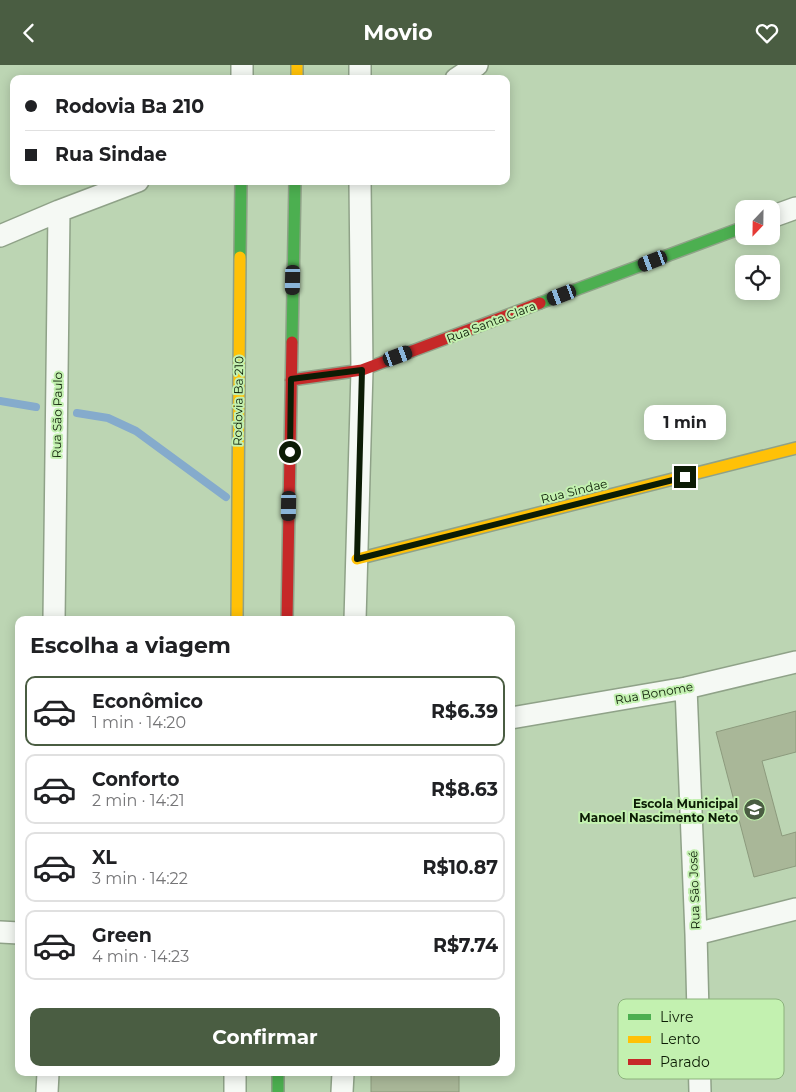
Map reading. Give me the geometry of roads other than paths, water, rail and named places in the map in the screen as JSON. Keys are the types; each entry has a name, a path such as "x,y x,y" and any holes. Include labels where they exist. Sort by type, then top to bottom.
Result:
{"street":[{"path":"462,75 477,65"},
{"path":"0,236 127,185"},
{"name":"Rodovia Ba 210","path":"237,616 241,185"},
{"path":"287,616 295,185"},
{"path":"355,616 362,370 360,185"},
{"path":"780,214 796,208"},
{"name":"Rua São Paulo","path":"54,616 59,211"},
{"name":"Rua Santa Clara","path":"291,379 362,370 735,230"},
{"name":"Rua Sindae","path":"357,559 611,496 796,447"},
{"name":"Rua Bonome","path":"515,717 686,688 796,662"},
{"name":"Rua São José","path":"686,688 698,999"},
{"path":"696,934 796,909"},
{"path":"0,932 15,933"},
{"path":"47,1092 48,1076"},
{"path":"235,1076 235,1092"},
{"path":"278,1076 278,1092"},
{"path":"342,1092 343,1076"},
{"name":"Rua São José","path":"700,1079 700,1092"}],"waterway":[{"path":"0,401 36,407"},
{"path":"77,413 108,418 136,431 226,497"}],"place":[{"name":"Escola Municipal Manoel Nascimento Neto","path":"754,810"}]}
